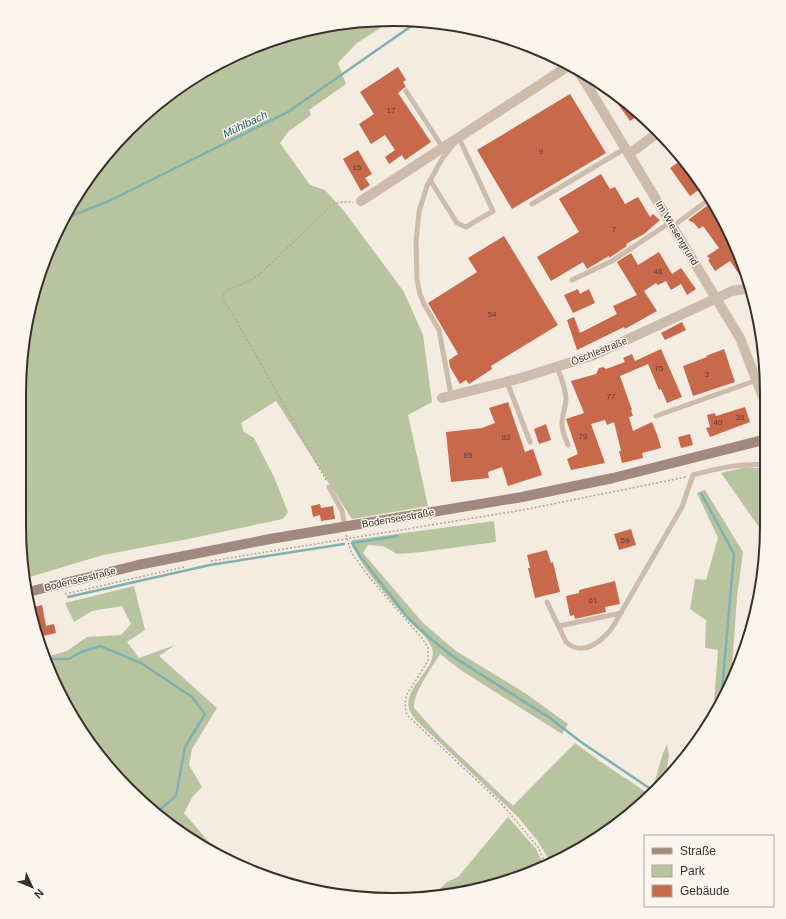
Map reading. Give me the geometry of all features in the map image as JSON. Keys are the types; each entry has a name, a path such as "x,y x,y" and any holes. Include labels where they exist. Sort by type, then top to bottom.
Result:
{"street":[{"path":"361,201 564,69"},
{"name":"Im Wiesengrund","path":"584,80 740,338 760,388"},
{"path":"627,151 654,135"},
{"name":"Öschlestraße","path":"446,396 507,382 594,355 732,291 745,289"},
{"name":"Bodenseestraße","path":"32,591 138,565 270,539 529,496 613,478 760,441"}],"lane":[{"path":"406,91 443,148"},
{"path":"430,180 457,223 466,227 493,211 460,137 442,159 430,180 419,212 417,223 417,280 424,304 439,330 446,396"},
{"path":"532,204 627,151"},
{"path":"572,280 612,261 706,202"},
{"path":"557,366 566,398 562,429 568,445"},
{"path":"656,416 757,380"},
{"path":"507,382 530,442"},
{"path":"547,602 566,642 572,646 580,648 590,647 597,644 604,639 612,628 682,507 693,475 720,468 746,464 760,465"},
{"path":"330,487 342,511 345,527"},
{"path":"559,626 620,613"}],"path":[{"path":"330,487 231,311 222,300 222,296 223,293 228,290 249,281 262,272 332,205 340,202 361,201"},
{"path":"212,561 523,510 693,475"},
{"path":"347,539 351,552 370,578 428,647 428,661 406,696 405,707 407,715 501,803 538,847 544,860"},
{"path":"74,592 189,565"}],"green space":[{"path":"383,26 357,43 338,63 346,84 309,110 311,115 288,132 280,143 310,185 325,190 344,211 404,292 423,335 432,402 408,415 428,506 352,519 276,401 241,423 244,432 254,438 274,477 288,512 283,519 103,555 29,577 26,526 26,393 29,345 33,321 45,275 75,209 102,170 133,133 170,102 210,75 275,45 321,33 345,29"},
{"path":"746,467 760,468 760,528 721,473"},
{"path":"705,490 743,552 737,597 732,666 714,704 718,650 705,648 706,620 690,609 695,579 706,580 718,538 697,493"},
{"path":"494,521 496,542 397,554 383,546 368,545 363,553 423,623 456,651 525,693 568,724 562,734 462,671 440,654 420,688 414,708 441,738 513,806 575,743 646,792 597,831 548,858 537,840 518,817 412,715 408,703 410,695 430,663 433,656 432,648 425,637 393,603 368,572 355,551 351,542 352,540"},
{"path":"134,586 145,630 127,642 139,658 175,645 159,656 217,708 192,749 189,765 202,787 193,796 184,813 212,845 189,831 151,802 133,786 117,768 88,730 75,710 50,656 67,651 87,637 121,635 131,624 122,606 92,611 74,622 65,603"},
{"path":"667,744 669,755 667,771 652,787"},
{"path":"508,817 536,849 542,861 511,874 465,886 438,890 447,882 458,877"}],"building":[{"path":"398,67 406,80 403,82 406,87 398,93 431,142 405,160 402,155 389,164 385,157 395,150 385,135 371,144 359,124 374,114 360,92"},
{"path":"570,94 606,153 512,209 477,150"},
{"path":"617,103 635,117 630,121"},
{"path":"358,150 372,174 365,178 370,185 361,191 343,159"},
{"path":"678,162 699,190 690,196 670,168"},
{"path":"601,174 610,189 615,187 625,204 638,197 650,217 653,214 660,220 644,234 626,244 627,246 609,258 609,256 587,269 583,262 551,281 537,257 579,232 559,199"},
{"path":"708,205 722,231 742,278 730,261 715,271 708,260 710,259 707,256 719,248 703,226 699,229 694,223 688,220"},
{"path":"504,236 558,325 491,366 492,369 469,384 466,380 460,384 450,367 449,360 458,354 428,303 477,272 468,258"},
{"path":"659,252 672,274 681,268 696,289 687,295 681,284 671,290 666,281 658,285 656,283 644,291 657,311 625,329 624,327 577,350 567,320 574,317 580,333 617,314 613,306 637,295 617,262 631,253 638,265"},
{"path":"578,289 580,294 589,289 595,303 573,313 564,295"},
{"path":"682,322 686,330 665,340 661,333"},
{"path":"661,349 682,397 667,403 661,389 659,390 648,364 620,376 632,410 633,416 629,417 633,431 652,422 661,448 642,453 643,458 622,463 619,451 621,451 614,422 607,425 605,420 591,424 605,463 571,470 567,459 578,454 566,419 584,413 571,381 596,374 599,368 603,367 606,369 625,362 623,358 632,354 635,361"},
{"path":"724,349 735,382 693,396 683,366"},
{"path":"508,402 525,452 533,449 542,475 508,486 502,467 488,472 489,478 451,482 446,432 482,428 495,423 489,408"},
{"path":"745,407 750,422 710,437 706,428 710,427 707,415 715,413 716,416"},
{"path":"546,424 551,440 539,444 534,429"},
{"path":"690,434 693,445 681,448 678,437"},
{"path":"320,504 321,508 333,506 335,519 321,521 320,515 313,517 311,506"},
{"path":"631,529 636,545 619,550 614,534"},
{"path":"547,550 551,563 553,562 560,592 535,598 528,568 530,568 527,555"},
{"path":"615,581 620,604 605,607 606,612 575,619 574,615 570,616 566,596 579,593 579,590"},
{"path":"42,605 46,626 54,624 56,633 43,636 35,607"}],"waterway":[{"name":"Mühlbach","path":"72,216 107,202 288,112 410,27"},
{"path":"701,493 734,554 722,687"},
{"path":"398,536 352,543 360,556 408,618 455,658 550,718 581,742 650,789"},
{"path":"68,597 210,565 344,544"},
{"path":"51,659 69,659 81,652 100,646 141,663 192,697 205,714 185,747 176,796 160,809"}]}
